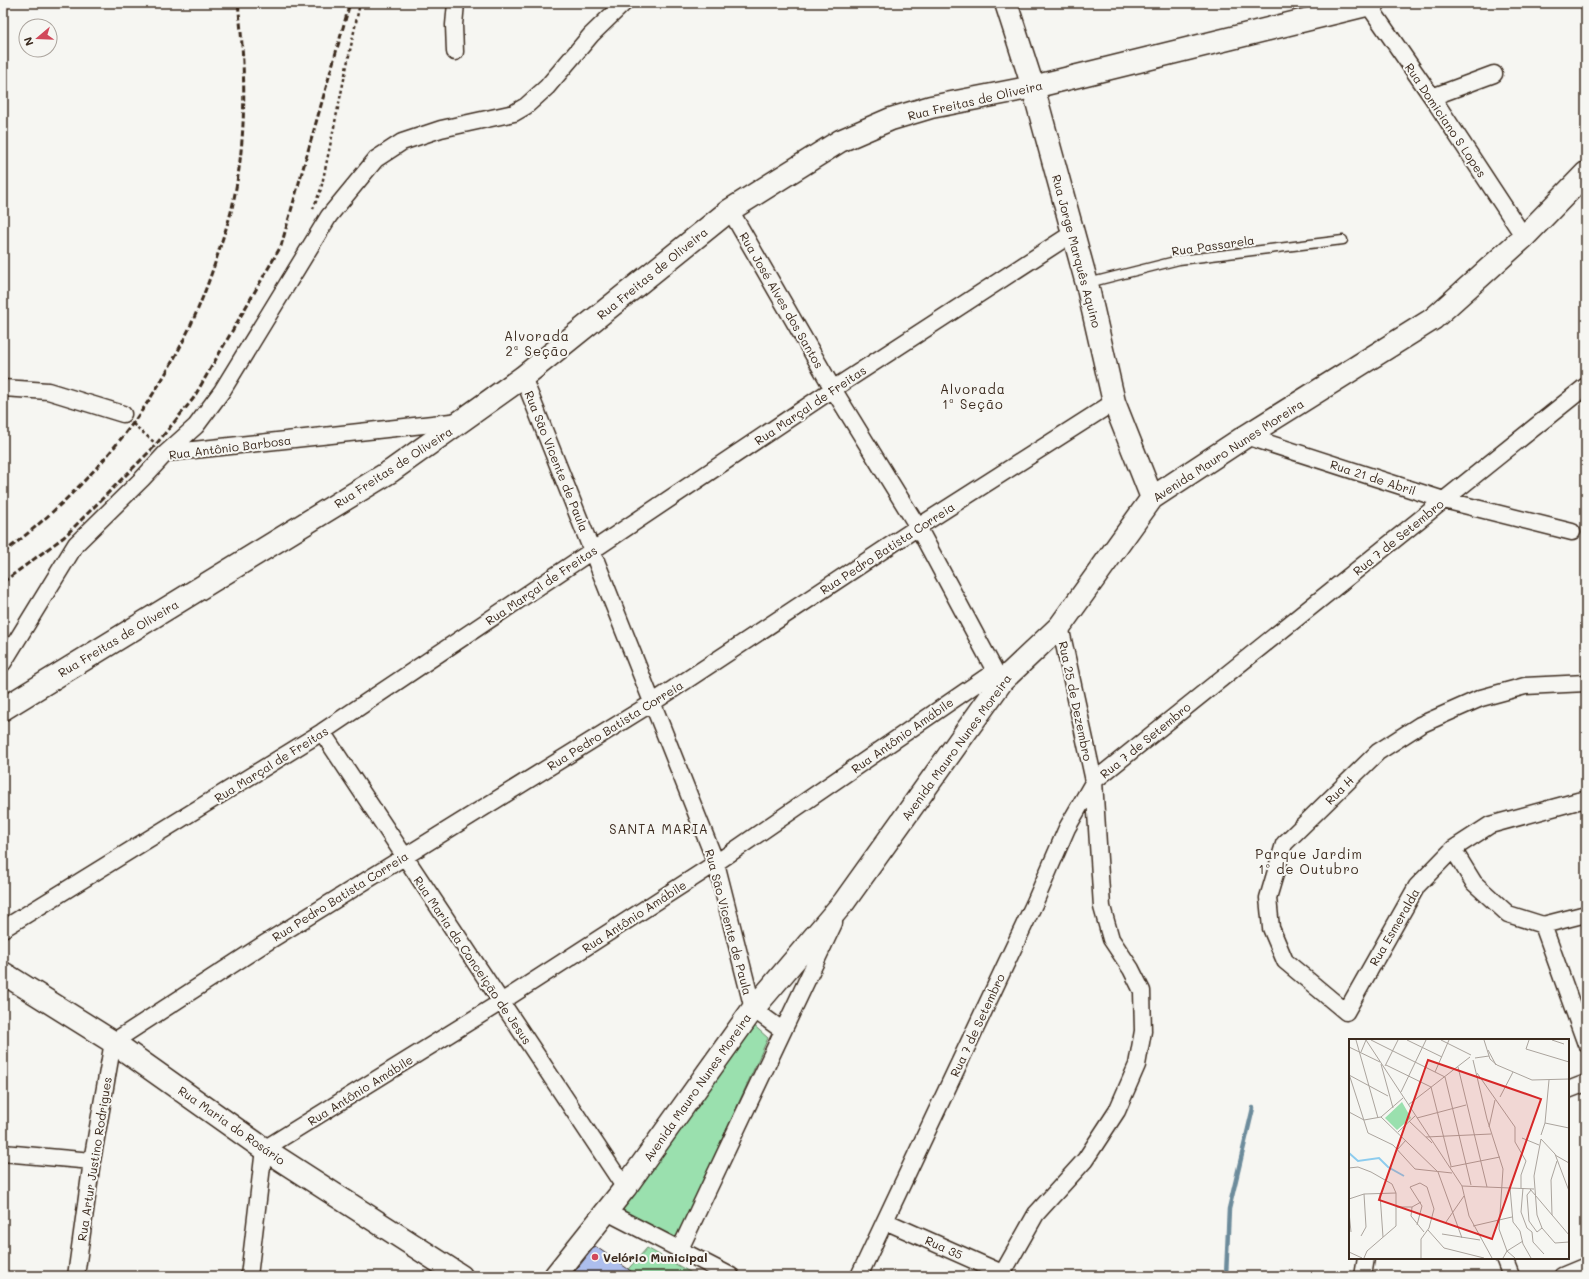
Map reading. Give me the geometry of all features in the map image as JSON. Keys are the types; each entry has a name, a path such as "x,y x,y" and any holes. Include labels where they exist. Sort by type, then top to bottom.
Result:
{"street":[{"path":"455,52 454,25 456,3"},
{"path":"166,453 196,426 222,390 329,216 376,159 402,142 441,129 514,113 526,106 547,87 591,35 624,3"},
{"name":"Rua Jorge Marquês Aquino","path":"1006,3 1033,87 1087,284 1114,402 1152,498"},
{"name":"Rua Freitas de Oliveira","path":"3,709 391,471 523,377 730,210 840,141 870,128 931,107 1033,87 1370,4"},
{"name":"Rua Domiciano S Lopes","path":"1370,4 1524,237"},
{"path":"1432,97 1494,74"},
{"name":"Avenida Mauro Nunes Moreira","path":"555,1276 608,1212 753,1009 844,902 998,676 1060,626 1152,498 1246,436 1433,318 1524,237 1586,173"},
{"name":"Rua José Alves dos Santos","path":"730,210 833,389 918,527 998,676"},
{"name":"Rua Marçal de Freitas","path":"3,929 322,732 592,550 719,467 833,389 1073,233"},
{"name":"Rua São Vicente de Paula","path":"523,377 716,863 753,1009 782,1030"},
{"name":"Rua 7 de Setembro","path":"859,1276 1035,902 1067,828 1094,781 1586,386"},
{"path":"3,388 48,391 123,414"},
{"name":"Rua Pedro Batista Correia","path":"113,1042 264,944 652,703 918,527 1114,402"},
{"name":"Rua Antônio Barbosa","path":"3,663 76,544 142,479 166,453 463,421"},
{"name":"Rua 21 de Abril","path":"1246,436 1444,500 1572,532"},
{"name":"Rua 25 de Dezembro","path":"1001,1275 1036,1214 1085,1160 1117,1111 1137,1065 1143,1031 1142,991 1132,969 1111,939 1102,907 1094,781 1060,626"},
{"name":"Rua Antônio Amábile","path":"264,1149 501,1002 716,863 998,676"},
{"name":"Rua H","path":"1346,1012 1285,961 1271,928 1268,898 1284,844 1378,752 1420,724 1481,698 1525,686 1586,684"},
{"name":"Rua Maria da Conceição de Jesus","path":"322,732 625,1188"},
{"name":"Rua Esmeralda","path":"1346,1012 1417,886 1453,849 1490,825 1586,800"},
{"path":"1453,849 1474,883 1508,914 1543,925 1586,914"},
{"name":"Avenida Mauro Nunes Moreira","path":"680,1249 782,1030 844,902"},
{"path":"1543,925 1586,1044"},
{"name":"Rua Maria do Rosário","path":"3,973 113,1042 264,1149 461,1276"},
{"name":"Rua Artur Justino Rodrigues","path":"76,1276 92,1161 113,1042"},
{"path":"1569,1090 1586,1083"},
{"path":"249,1276 264,1149"},
{"path":"3,1153 92,1161"},
{"path":"608,1212 731,1276"},
{"name":"Rua 35","path":"885,1221 1001,1275"},
{"path":"1363,1276 1366,1259"},
{"path":"1504,1259 1511,1276"},
{"path":"1562,1276 1586,1266"}],"lane":[{"name":"Rua Passarela","path":"1087,284 1179,260 1343,240"}],"path":[{"path":"313,210 321,189 360,3"},
{"path":"123,414 166,453"}],"green space":[{"path":"750,1022 768,1038 676,1241 616,1210"},
{"path":"647,1248 697,1276 622,1276"}],"building":[{"name":"Velório Municipal","path":"595,1246 638,1276 571,1276"}],"waterway":[{"path":"1226,1276 1229,1209 1253,1108"}],"railway":[{"path":"3,553 41,522 76,489 108,455 137,418 162,379 185,338 204,294 231,213 237,183 243,131 244,106 243,54 238,3"},
{"path":"3,582 64,537 153,448 193,399 281,246 350,3"}],"place":[{"name":"Velório Municipal","path":"595,1257"}],"district":[{"name":"Alvorada 2ª Seção","path":"537,342"},
{"name":"Alvorada 1ª Seção","path":"973,396"},
{"name":"SANTA MARIA","path":"659,828"},
{"name":"Parque Jardim 1º de Outubro","path":"1309,860"}]}
